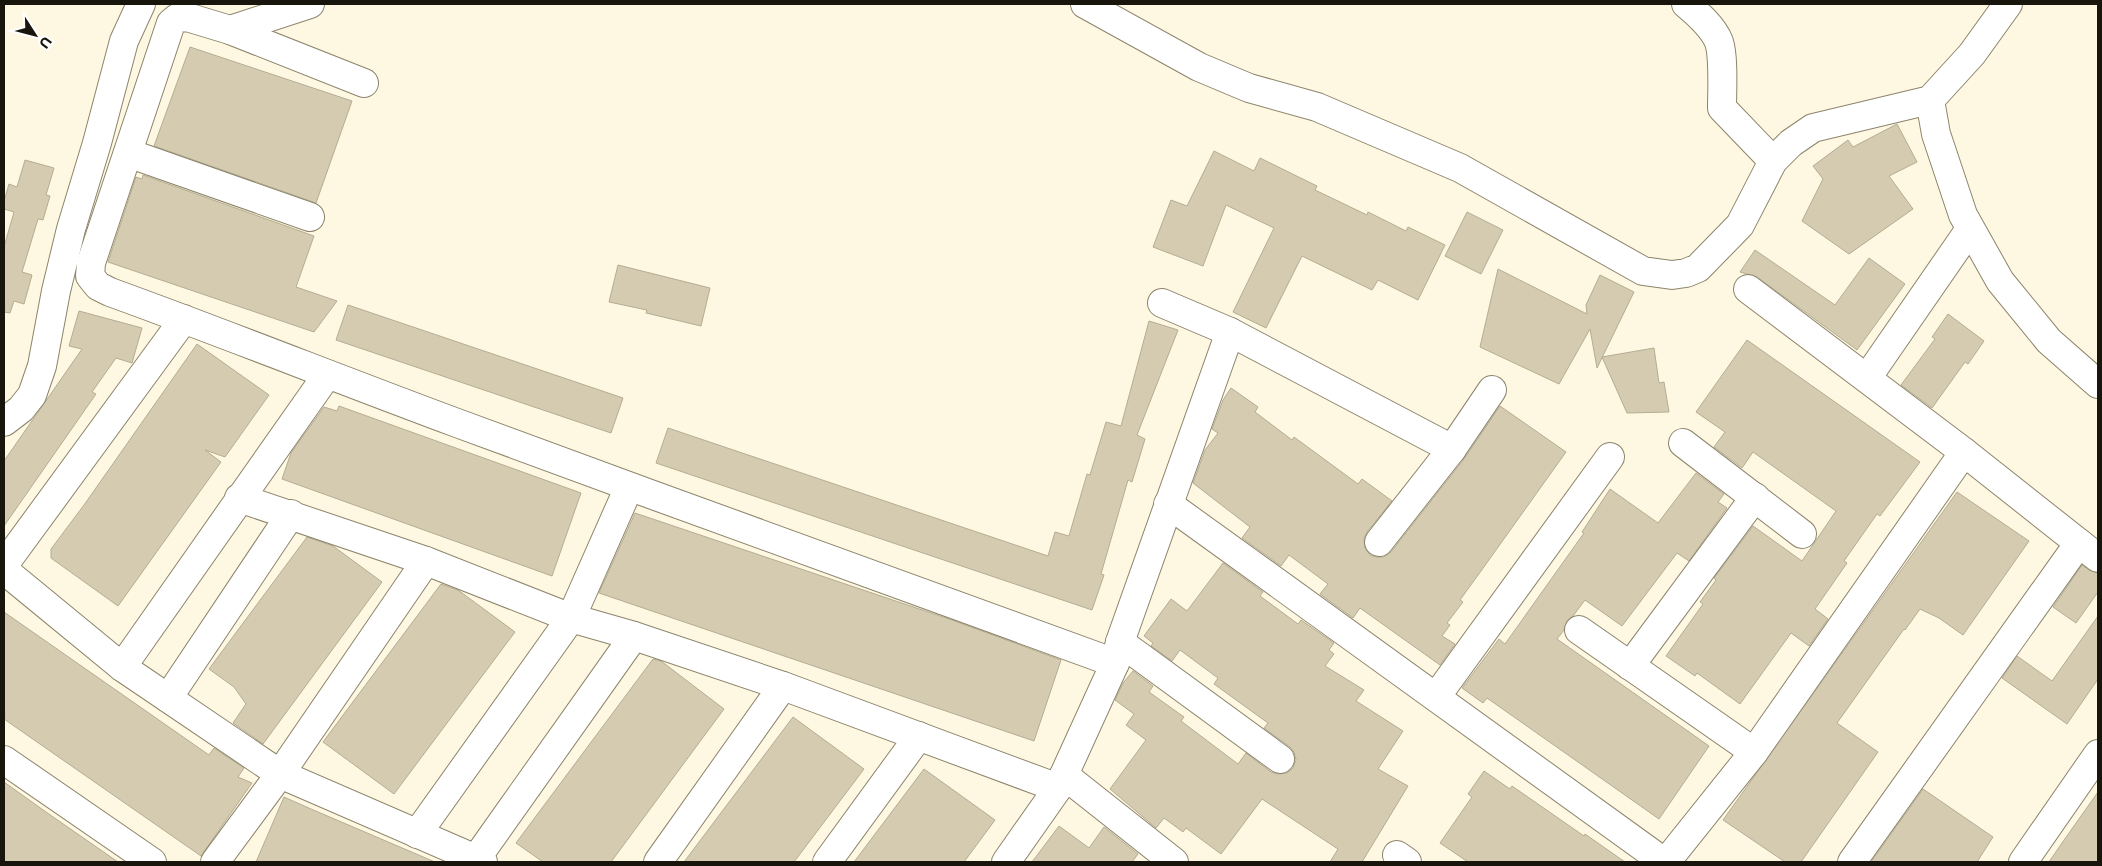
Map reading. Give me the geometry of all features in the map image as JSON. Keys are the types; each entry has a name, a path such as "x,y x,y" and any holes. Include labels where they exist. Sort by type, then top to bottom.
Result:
{"street":[{"path":"4,422 21,410 35,388 42,366 56,290 71,229 97,143 124,42 141,4"},
{"path":"230,30 310,4"},
{"path":"1085,4 1199,67 1249,88 1317,107 1460,168 1643,270 1672,275 1686,273 1698,268 1740,225 1773,161 1791,144 1812,128 1930,100 1972,54 2008,4"},
{"path":"1686,4 1702,18 1719,42 1722,108 1773,161"},
{"path":"364,83 230,30 187,17 177,18 171,24 92,263 90,276 98,286 110,292 629,487 1118,652 1280,759"},
{"path":"1930,100 1936,134 1963,215 2000,281 2049,341 2096,379"},
{"path":"128,153 310,217"},
{"path":"1867,378 1970,228"},
{"path":"1748,289 1964,452 2089,550 1852,862"},
{"path":"1162,303 1230,332 1452,449"},
{"path":"4,565 184,319"},
{"path":"1006,862 1061,781 1118,652 1168,504 1230,332"},
{"path":"122,667 327,375"},
{"path":"1379,542 1452,449 1492,390"},
{"path":"1683,443 1802,534"},
{"path":"1168,504 1665,862 1754,752 1964,452"},
{"path":"1436,697 1610,457"},
{"path":"417,834 570,618 629,487"},
{"path":"1630,666 1755,497"},
{"path":"239,498 426,561 570,618 634,636 783,686 920,736 1061,781 1174,862"},
{"path":"168,698 291,514"},
{"path":"215,862 280,774 426,561"},
{"path":"4,570 122,667 280,774 480,861 634,636"},
{"path":"1579,630 1754,752"},
{"path":"658,862 783,686"},
{"path":"827,862 920,736"},
{"path":"2023,862 2098,754"},
{"path":"4,760 152,862"}],"building":[{"path":"190,47 352,101 316,203 154,146"},
{"path":"1897,124 1917,162 1889,176 1913,209 1849,254 1802,221 1823,179 1813,166 1848,140 1853,147"},
{"path":"1214,151 1254,171 1260,158 1317,186 1315,190 1367,215 1368,212 1406,231 1408,227 1445,245 1418,300 1378,280 1372,290 1302,256 1266,328 1233,312 1274,228 1226,205 1203,266 1153,247 1171,200 1187,206"},
{"path":"25,160 54,168 46,195 50,196 43,220 38,219 22,272 32,275 24,304 14,301 10,313 4,312 4,247 14,212 4,209 4,201 9,184 17,187"},
{"path":"143,175 314,236 296,287 337,301 314,332 108,262 136,177 142,179"},
{"path":"1467,212 1503,230 1481,274 1445,256"},
{"path":"1755,250 1835,305 1869,258 1905,284 1857,350 1757,277 1740,272"},
{"path":"618,265 710,288 701,326 646,313 647,310 609,302"},
{"path":"1498,269 1587,314 1586,305 1600,275 1634,292 1597,368 1590,329 1559,384 1480,347"},
{"path":"348,305 623,398 611,433 336,340"},
{"path":"79,311 142,328 132,363 116,358 92,392 96,394 4,526 4,461 82,349 69,346"},
{"path":"1948,314 1984,341 1968,364 1965,362 1932,408 1901,385 1935,339 1932,337"},
{"path":"1149,321 1178,330 1137,435 1145,439 1132,482 1128,480 1101,574 1104,575 1092,610 656,463 668,428 1048,556 1055,532 1069,536 1087,474 1090,475 1106,422 1121,426"},
{"path":"1747,340 1920,462 1880,516 1877,514 1844,561 1847,563 1815,609 1828,619 1809,646 1791,633 1740,704 1697,673 1695,676 1666,656 1703,604 1700,602 1716,580 1714,578 1753,526 1802,561 1836,511 1753,452 1742,468 1714,447 1725,432 1696,412"},
{"path":"197,344 269,395 225,457 205,450 221,462 118,606 51,558 51,549"},
{"path":"1654,348 1659,383 1664,382 1669,412 1627,413 1602,357"},
{"path":"1231,388 1258,407 1255,412 1292,440 1294,437 1358,484 1362,479 1392,501 1367,532 1364,539 1365,548 1370,555 1376,557 1384,557 1391,552 1464,459 1500,406 1566,452 1460,600 1463,602 1447,623 1450,625 1442,636 1455,644 1440,665 1360,608 1353,618 1320,594 1328,584 1289,555 1281,566 1242,538 1250,527 1193,483 1205,450 1218,433 1212,429 1223,400"},
{"path":"339,406 581,493 552,576 282,479 291,453 324,407 337,411"},
{"path":"1696,473 1724,494 1718,502 1727,508 1689,561 1677,553 1622,626 1585,600 1567,621 1564,630 1557,639 1709,746 1659,819 1487,698 1483,703 1462,688 1499,639 1505,644 1584,533 1582,532 1610,489 1658,523"},
{"path":"1957,492 2029,541 1963,635 1939,618 1920,609 1904,629 1837,723 1878,752 1801,862 1785,862 1723,820"},
{"path":"635,513 952,620 1061,660 1034,741 599,593"},
{"path":"307,537 333,546 382,582 263,744 233,723 246,704 234,687 209,669"},
{"path":"1223,563 1263,592 1260,596 1298,624 1301,620 1334,643 1329,650 1334,654 1325,666 1364,690 1356,701 1403,731 1378,769 1408,786 1362,862 1330,862 1338,849 1262,799 1221,854 1186,828 1183,832 1164,818 1156,828 1110,789 1146,740 1126,725 1134,714 1115,700 1123,683 1133,671 1153,686 1149,692 1184,717 1181,721 1238,764 1246,753 1271,772 1278,774 1287,773 1293,768 1296,760 1294,752 1290,747 1264,728 1268,723 1214,684 1218,678 1180,650 1172,661 1151,646 1153,643 1144,636 1171,599 1187,611"},
{"path":"2082,565 2098,573 2098,592 2076,623 2053,607"},
{"path":"441,584 458,590 515,632 394,794 323,742"},
{"path":"4,612 209,755 214,748 244,768 238,777 252,783 201,856 4,719"},
{"path":"2098,616 2098,679 2067,724 2002,678 2017,656 2052,681"},
{"path":"653,659 661,661 724,709 611,862 543,862 516,843"},
{"path":"793,717 864,769 794,862 684,862"},
{"path":"924,769 995,820 964,862 854,862"},
{"path":"1484,771 1510,789 1512,786 1625,862 1468,862 1440,843 1472,797 1468,794"},
{"path":"4,782 46,812 118,862 4,862"},
{"path":"1923,789 1993,837 1977,862 1871,862"},
{"path":"2098,792 2098,862 2049,862 2062,843"},
{"path":"284,797 311,809 435,862 256,862"},
{"path":"1059,826 1089,848 1104,827 1138,854 1132,862 1032,862"}]}
